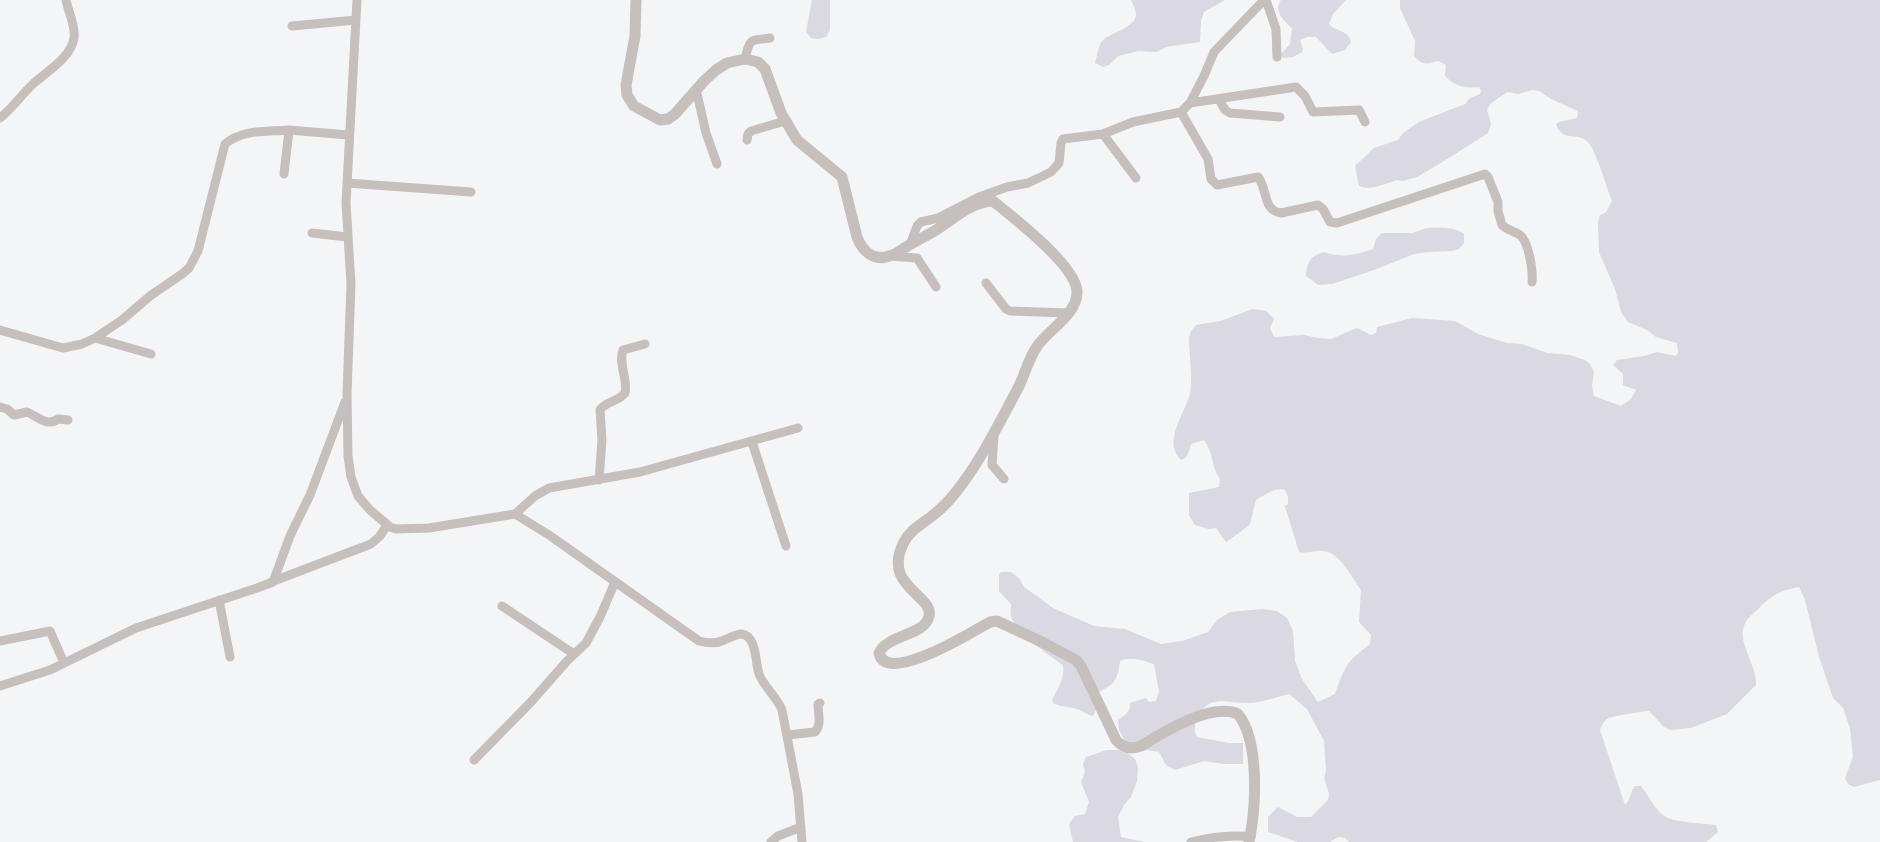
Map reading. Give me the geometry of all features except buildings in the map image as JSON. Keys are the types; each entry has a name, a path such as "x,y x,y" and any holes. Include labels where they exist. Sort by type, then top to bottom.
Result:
{"street":[{"path":"0,118 32,84 52,69 68,51 74,33 66,0"},
{"path":"357,0 348,135 347,183 347,237 351,284 347,394 348,456 351,477 358,496 370,510 396,529 429,528 515,514 535,496 549,488 640,472 798,428"},
{"path":"636,0 635,36 626,85 630,101 634,106 660,120 668,119 675,114 716,70 727,63 746,59 758,62 766,69 785,121 797,140 842,177 860,246 874,257 917,258 936,287"},
{"path":"910,245 917,226 921,222 938,218 979,197 1007,187 1028,183 1052,172 1059,163 1062,140 1103,134 1133,122 1180,112 1190,103 1214,52 1265,0 1276,29 1277,57"},
{"path":"292,26 356,20"},
{"path":"746,59 749,43 752,40 770,38"},
{"path":"1190,103 1296,87 1305,96 1314,112 1359,110 1365,122"},
{"path":"696,90 706,134 717,164"},
{"path":"1219,99 1225,110 1230,113 1280,117"},
{"path":"1180,112 1196,142 1205,154 1211,179 1217,185 1258,177 1262,182 1270,209 1281,214 1318,205 1324,209 1330,222 1337,223 1485,174 1498,202 1502,224 1520,235 1524,241 1532,267 1532,282"},
{"path":"747,140 748,134 751,131 785,121"},
{"path":"0,330 63,348 82,344 95,338 122,320 188,268 198,251 225,144 232,137 243,134 289,130 348,135"},
{"path":"284,174 289,130"},
{"path":"1103,134 1136,178"},
{"path":"347,183 471,192"},
{"path":"889,256 936,230 969,207 993,201 1045,245 1071,276 1077,292 1076,300 1068,314 1037,346 1026,366 1016,392 984,453 956,493 933,516 911,532 904,541 898,565 909,589 926,603 930,613 929,619 921,628 888,643 881,649 880,656 887,663 916,659 936,652 990,622 997,621 1076,660 1081,666 1116,740 1126,748 1134,749 1186,719 1225,711 1238,714 1248,729 1252,746 1255,802 1250,839 1237,835 1190,842"},
{"path":"312,233 347,237"},
{"path":"986,282 1006,309 1010,311 1068,314"},
{"path":"95,338 151,354"},
{"path":"599,480 602,440 600,410 606,404 620,398 625,393 625,378 621,355 623,350 645,344"},
{"path":"271,582 310,495 347,394"},
{"path":"0,407 7,409 14,415 27,412 48,422 54,422 58,419 68,420"},
{"path":"994,432 992,466 1004,479"},
{"path":"752,442 786,546"},
{"path":"515,514 549,535 699,641 709,643 720,642 739,634 750,639 760,676 779,702 788,735 798,794 802,842"},
{"path":"0,686 50,670 136,628 271,582 371,544 388,525"},
{"path":"474,760 530,704 586,643 600,617 614,582"},
{"path":"220,600 230,657"},
{"path":"502,606 574,654"},
{"path":"0,641 50,631 64,664"},
{"path":"788,735 815,732 818,728 818,704 820,704"},
{"path":"771,842 778,836 801,827"}],"shaded area":[{"path":"812,0 830,0 830,30 826,37 811,38 806,32"},
{"path":"1131,0 1225,0 1204,12 1201,21 1200,42 1166,47 1157,52 1138,51 1118,56 1109,65 1103,67 1095,63 1102,41 1127,27 1135,20 1136,13"},
{"path":"1281,0 1346,0 1333,14 1329,24 1345,33 1351,42 1345,50 1332,54 1316,37 1307,37 1300,40 1302,52 1293,57 1283,58 1280,55 1290,44 1292,28 1279,12 1278,8"},
{"path":"1400,0 1880,0 1880,780 1854,787 1848,784 1845,778 1853,757 1850,728 1843,708 1833,698 1819,657 1805,600 1799,587 1773,596 1745,623 1743,640 1754,671 1756,685 1727,714 1691,728 1670,730 1664,727 1649,711 1646,711 1609,718 1604,721 1600,730 1625,805 1635,786 1641,786 1657,809 1668,818 1716,825 1718,832 1706,842 1349,842 1345,838 1338,837 1330,842 1298,842 1268,832 1268,817 1278,807 1297,817 1311,817 1328,800 1329,794 1324,778 1326,771 1324,741 1307,709 1289,694 1251,703 1220,701 1207,705 1196,722 1195,733 1197,737 1229,743 1243,743 1243,764 1204,761 1175,770 1166,765 1159,752 1146,750 1131,753 1119,730 1118,720 1128,711 1130,703 1146,698 1149,702 1156,701 1159,691 1154,664 1133,659 1120,661 1115,680 1092,696 1097,707 1093,716 1077,709 1053,703 1052,700 1062,678 1063,665 1034,643 1014,623 1011,615 1011,604 999,591 999,575 1001,572 1011,572 1019,578 1024,587 1053,608 1094,626 1125,629 1161,644 1182,641 1208,632 1217,620 1230,612 1262,609 1277,611 1287,618 1293,631 1295,661 1302,679 1318,702 1335,694 1342,674 1348,664 1370,644 1371,635 1359,622 1361,590 1345,566 1329,552 1299,552 1285,506 1288,504 1288,496 1285,490 1274,491 1256,500 1250,524 1226,542 1216,528 1209,529 1195,525 1189,515 1189,493 1219,487 1220,479 1204,440 1191,444 1187,456 1181,460 1176,453 1174,445 1176,427 1190,394 1189,338 1191,331 1196,325 1220,321 1253,309 1266,311 1274,319 1270,328 1274,337 1304,335 1331,339 1357,328 1371,335 1376,333 1377,327 1412,318 1455,321 1478,334 1507,343 1522,344 1547,353 1570,355 1585,360 1590,364 1594,372 1592,386 1594,396 1621,406 1631,399 1636,390 1623,385 1623,374 1613,365 1617,360 1657,352 1676,356 1678,353 1677,343 1656,337 1647,330 1628,322 1621,312 1615,289 1599,252 1598,222 1600,215 1606,212 1612,201 1591,146 1579,137 1562,133 1556,124 1577,118 1578,111 1551,99 1539,91 1532,90 1518,94 1507,92 1490,104 1487,110 1491,124 1488,133 1449,158 1417,177 1403,181 1397,180 1376,187 1366,188 1359,186 1355,166 1374,148 1398,140 1403,133 1419,122 1465,104 1470,98 1480,94 1481,91 1479,87 1469,88 1452,82 1445,76 1446,65 1438,61 1422,63 1414,56 1415,41 1400,8"},
{"path":"1426,228 1446,228 1460,231 1464,234 1464,243 1459,249 1452,251 1414,254 1332,284 1318,285 1306,276 1310,261 1323,252 1343,256 1359,253 1373,249 1376,239 1382,233 1413,233"},
{"path":"1107,750 1119,750 1135,759 1138,767 1137,781 1131,797 1124,805 1118,817 1121,837 1145,842 1073,842 1069,824 1075,816 1085,814 1089,802 1081,782 1085,772 1083,764 1086,757"}]}
